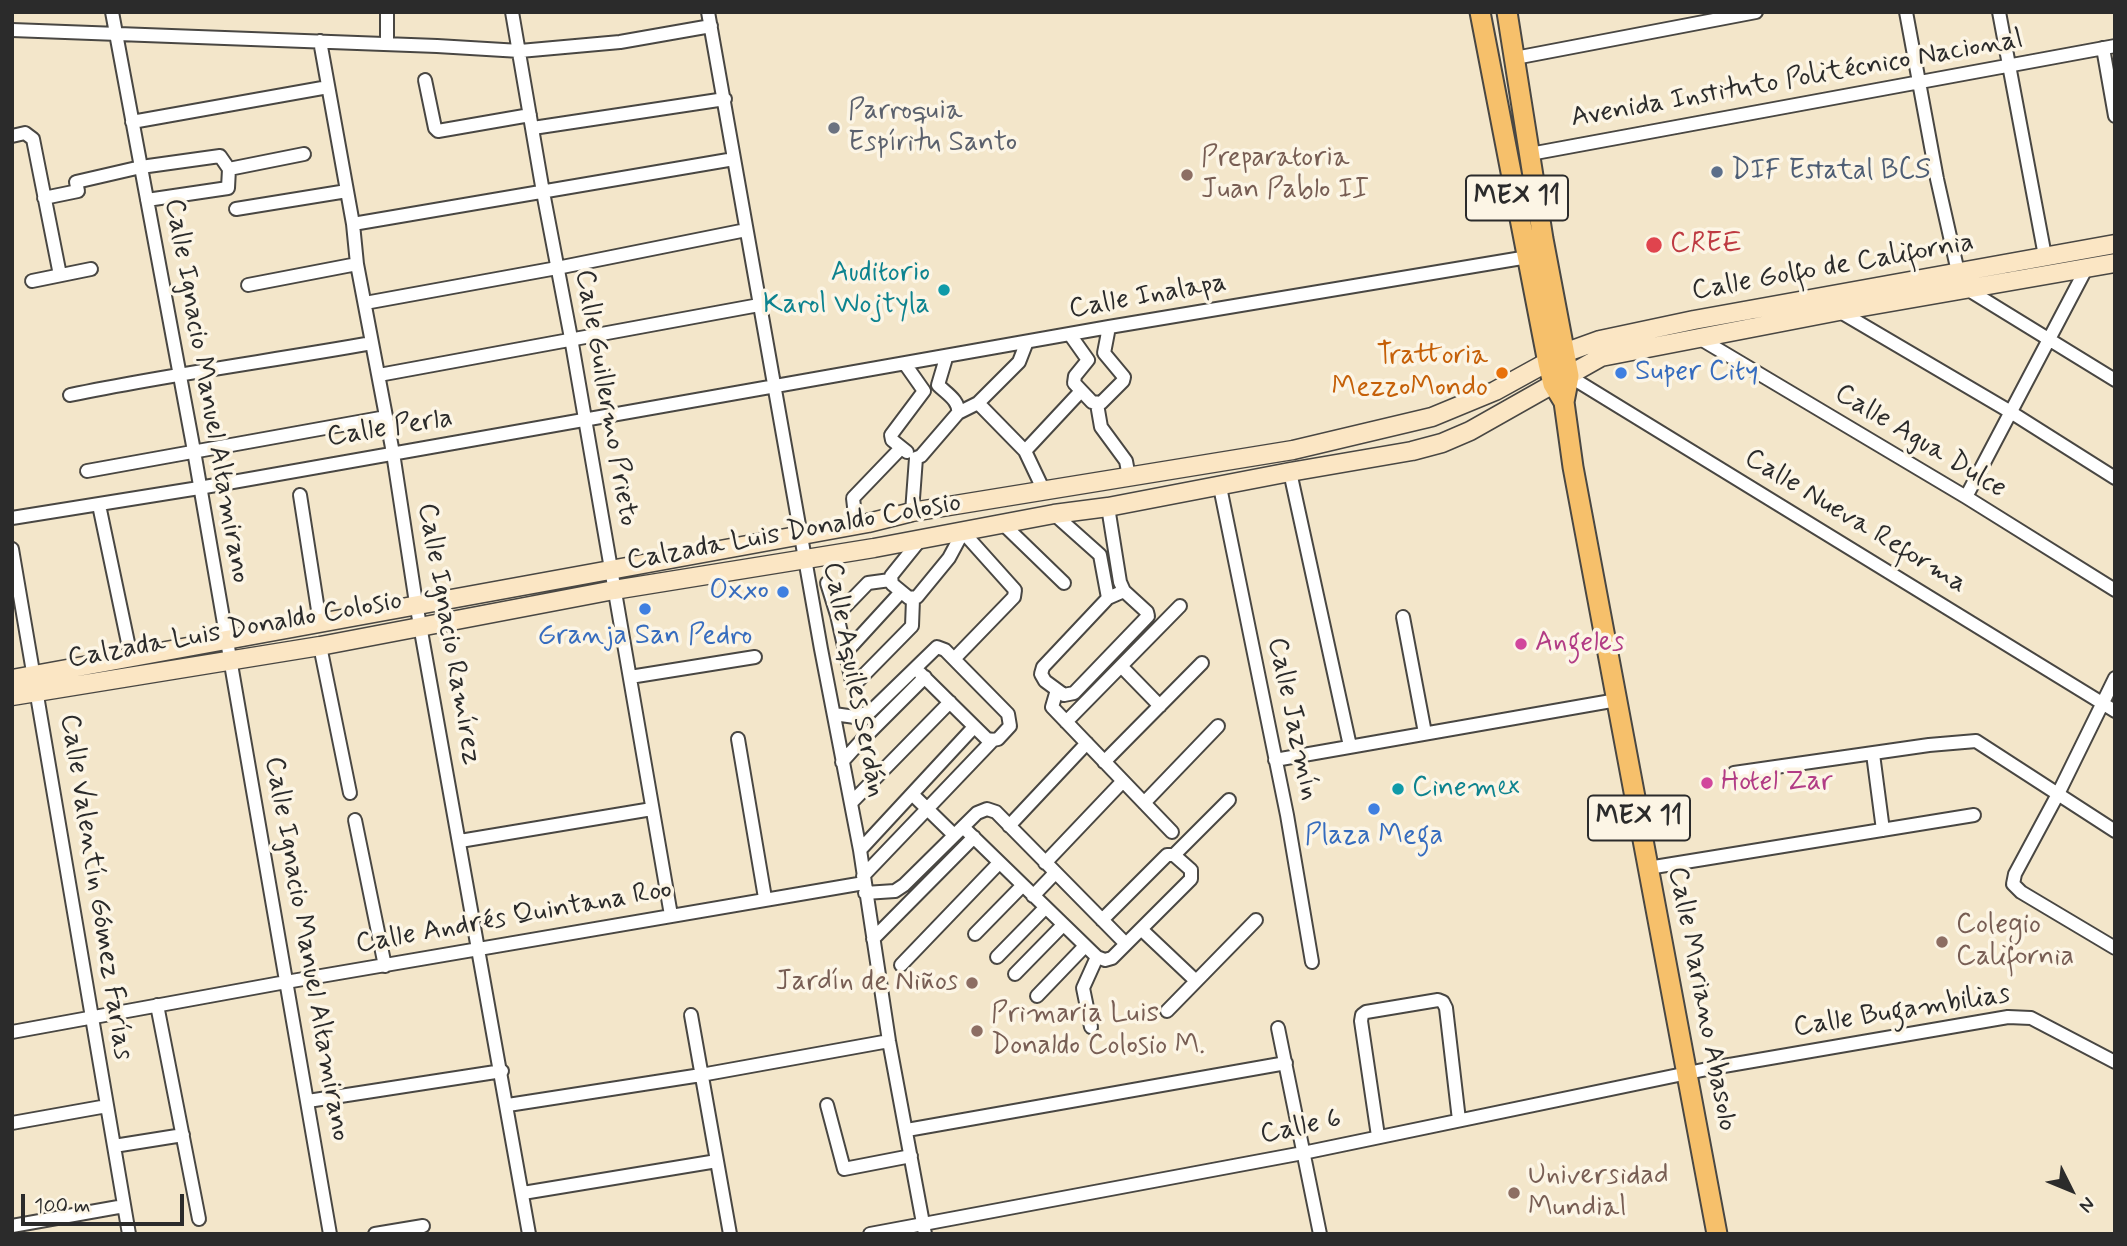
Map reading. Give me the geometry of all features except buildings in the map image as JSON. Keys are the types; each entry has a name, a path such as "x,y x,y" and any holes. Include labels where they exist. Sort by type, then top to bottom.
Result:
{"main road":[{"name":"MEX 11","path":"1480,12 1528,257 1561,380"},
{"name":"MEX 11","path":"1507,12 1530,154 1556,358"},
{"name":"Calle Golfo de California","path":"1556,358 1600,340 1694,320 2115,244"},
{"name":"Calle Golfo de California","path":"1561,380 1601,357 1839,311 2115,263"},
{"path":"1958,272 1967,289"},
{"path":"1830,295 1839,311"},
{"path":"1694,320 1698,338"},
{"name":"Calzada Luis Donaldo Colosio","path":"12,696 36,683 131,657 912,512 1293,450 1432,417 1495,391 1556,358"},
{"name":"Calzada Luis Donaldo Colosio","path":"12,678 36,683 320,646 614,590 920,540 1054,513 1108,507 1412,451 1442,443 1470,431 1561,380"},
{"name":"Calle Mariano Abasolo","path":"1561,380 1573,467 1717,1234"},
{"path":"1290,472 1293,450"},
{"path":"1044,491 1054,513"},
{"path":"862,523 874,548"}],"street":[{"name":"Calle Ignacio Manuel Altamirano","path":"112,12 194,451 330,1234"},
{"path":"387,12 387,44"},
{"name":"Calle Guillermo Prieto","path":"512,12 671,915"},
{"name":"Calle Aquiles Serdán","path":"708,12 800,534 860,850 890,1041 924,1228"},
{"path":"1515,58 1756,12"},
{"path":"1906,12 1958,272"},
{"path":"1999,12 2045,256"},
{"path":"12,30 114,32 520,51 595,45 711,26"},
{"name":"Calle Ignacio Ramírez","path":"320,41 353,224 356,264 393,453 420,626 502,1071 529,1234"},
{"path":"2109,47 2115,116"},
{"name":"Avenida Instituto Politécnico Nacional","path":"1530,154 2109,47"},
{"path":"425,80 435,128 438,131 724,99"},
{"path":"132,122 328,87"},
{"path":"12,136 25,133 33,139 60,275"},
{"path":"229,169 304,154"},
{"path":"44,198 78,191 76,182 141,167 220,156 229,169 228,188 147,200"},
{"path":"353,224 734,159"},
{"path":"236,209 347,191"},
{"path":"365,303 746,230"},
{"name":"Calle Inalapa","path":"776,386 1528,257"},
{"path":"248,285 356,264"},
{"path":"1966,497 2087,267"},
{"path":"32,281 91,269"},
{"path":"1967,289 2115,380"},
{"path":"379,375 760,305"},
{"path":"1839,311 2009,411 2115,478"},
{"path":"1104,353 1109,327"},
{"path":"1070,336 1088,360"},
{"name":"Calle Agua Dulce","path":"1698,338 1966,497 2115,590"},
{"path":"70,395 179,373 281,360 372,342"},
{"path":"916,458 958,413 978,403 1019,362 1026,344"},
{"path":"1104,353 1088,360 1073,379 1081,391 1097,404 1101,427 1126,461 1129,477"},
{"path":"1097,404 1123,381 1124,377 1104,353"},
{"path":"938,385 946,358"},
{"path":"905,364 924,391"},
{"name":"Calle Nueva Reforma","path":"1561,380 2115,711"},
{"path":"916,458 892,440 891,435 924,391 938,385"},
{"path":"938,385 956,401 958,413"},
{"name":"Calle Perla","path":"12,518 199,488 776,386"},
{"path":"1025,451 1081,391"},
{"path":"978,403 1025,451 1044,491"},
{"path":"87,471 386,418"},
{"path":"862,523 853,498 901,447"},
{"path":"912,512 916,458"},
{"path":"1290,472 1350,746"},
{"name":"Calle Jazmín","path":"1220,487 1312,962"},
{"path":"300,495 320,623"},
{"path":"99,505 131,657"},
{"path":"1108,507 1120,582 1124,591 1148,616 1074,693 1063,693 1045,681 1041,674 1043,667 1108,598 1124,591"},
{"path":"1054,513 1100,555 1108,598"},
{"path":"1003,524 1063,583"},
{"path":"846,652 949,558 963,532 1015,590 1014,597 954,659"},
{"path":"890,580 920,540"},
{"name":"Calle Valentín Gómez Farías","path":"12,549 129,1234"},
{"path":"827,583 853,686 912,626 907,595 890,580 868,583 837,615"},
{"path":"1066,722 1180,606"},
{"path":"1403,617 1425,733"},
{"path":"320,646 350,793"},
{"path":"834,715 855,718 871,711 937,647 945,650 1010,719 1010,726 993,740 927,810 864,884"},
{"path":"630,677 755,656"},
{"path":"1104,762 1202,663"},
{"path":"1121,666 1160,706"},
{"path":"914,668 987,739 993,740"},
{"path":"842,762 925,677"},
{"path":"2115,678 2015,874 2013,884 2021,892 2115,948"},
{"path":"1063,693 1052,707 1172,832"},
{"path":"1275,760 1617,700"},
{"path":"851,803 950,702"},
{"path":"1144,803 1218,726"},
{"path":"860,850 975,727"},
{"path":"738,739 765,898"},
{"path":"1734,773 1976,741 2115,831"},
{"path":"1087,743 1009,826 1126,944"},
{"path":"1873,754 1884,830"},
{"path":"1045,863 1123,781"},
{"path":"912,794 927,810 974,838 1085,946 1097,957 1105,960 1112,958 1193,875 1174,855"},
{"path":"1102,920 1167,855 1174,855 1229,800"},
{"path":"460,841 652,809"},
{"name":"Calle Andrés Quintana Roo","path":"12,1032 765,898 864,884 895,891 977,813 987,809 996,812 1009,826"},
{"path":"1648,868 1974,815"},
{"path":"355,820 385,966"},
{"path":"873,939 974,838"},
{"path":"901,965 999,863"},
{"path":"1032,896 1055,873"},
{"path":"975,934 1022,886"},
{"path":"997,957 1045,908"},
{"path":"1167,1011 1256,920"},
{"path":"1015,974 1063,925"},
{"path":"1141,929 1196,981"},
{"path":"1037,996 1085,946"},
{"path":"1091,1027 1083,988 1097,957"},
{"path":"1378,1136 1361,1020 1366,1012 1438,1000 1443,1002 1460,1120"},
{"path":"157,1005 199,1219"},
{"path":"691,1015 730,1234"},
{"name":"Calle Bugambilias","path":"1688,1073 2021,1016 2031,1018 2115,1062"},
{"path":"1279,1028 1320,1234"},
{"path":"508,1105 701,1075 890,1041"},
{"path":"907,1130 1286,1063"},
{"path":"309,1101 502,1071"},
{"name":"Calle 6","path":"870,1234 924,1228 1688,1073"},
{"path":"827,1105 844,1169 911,1156"},
{"path":"12,1123 107,1106"},
{"path":"114,1146 183,1135"},
{"path":"523,1193 717,1161"},
{"path":"12,1226 124,1206"},
{"path":"375,1234 423,1226"}],"place":[{"name":"Parroquia Espíritu Santo","path":"834,128"},
{"name":"DIF Estatal BCS","path":"1717,172"},
{"name":"Preparatoria Juan Pablo II","path":"1187,175"},
{"name":"CREE","path":"1654,245"},
{"name":"Auditorio Karol Wojtyla","path":"944,290"},
{"name":"Trattoria MezzoMondo","path":"1502,373"},
{"name":"Super City","path":"1621,373"},
{"name":"Oxxo","path":"783,592"},
{"name":"Granja San Pedro","path":"645,609"},
{"name":"Angeles","path":"1521,644"},
{"name":"Hotel Zar","path":"1707,783"},
{"name":"Cinemex","path":"1398,789"},
{"name":"Plaza Mega","path":"1374,809"},
{"name":"Colegio California","path":"1942,942"},
{"name":"Jardín de Niños","path":"972,983"},
{"name":"Primaria Luis Donaldo Colosio M.","path":"977,1031"},
{"name":"Universidad Mundial","path":"1514,1193"}]}
